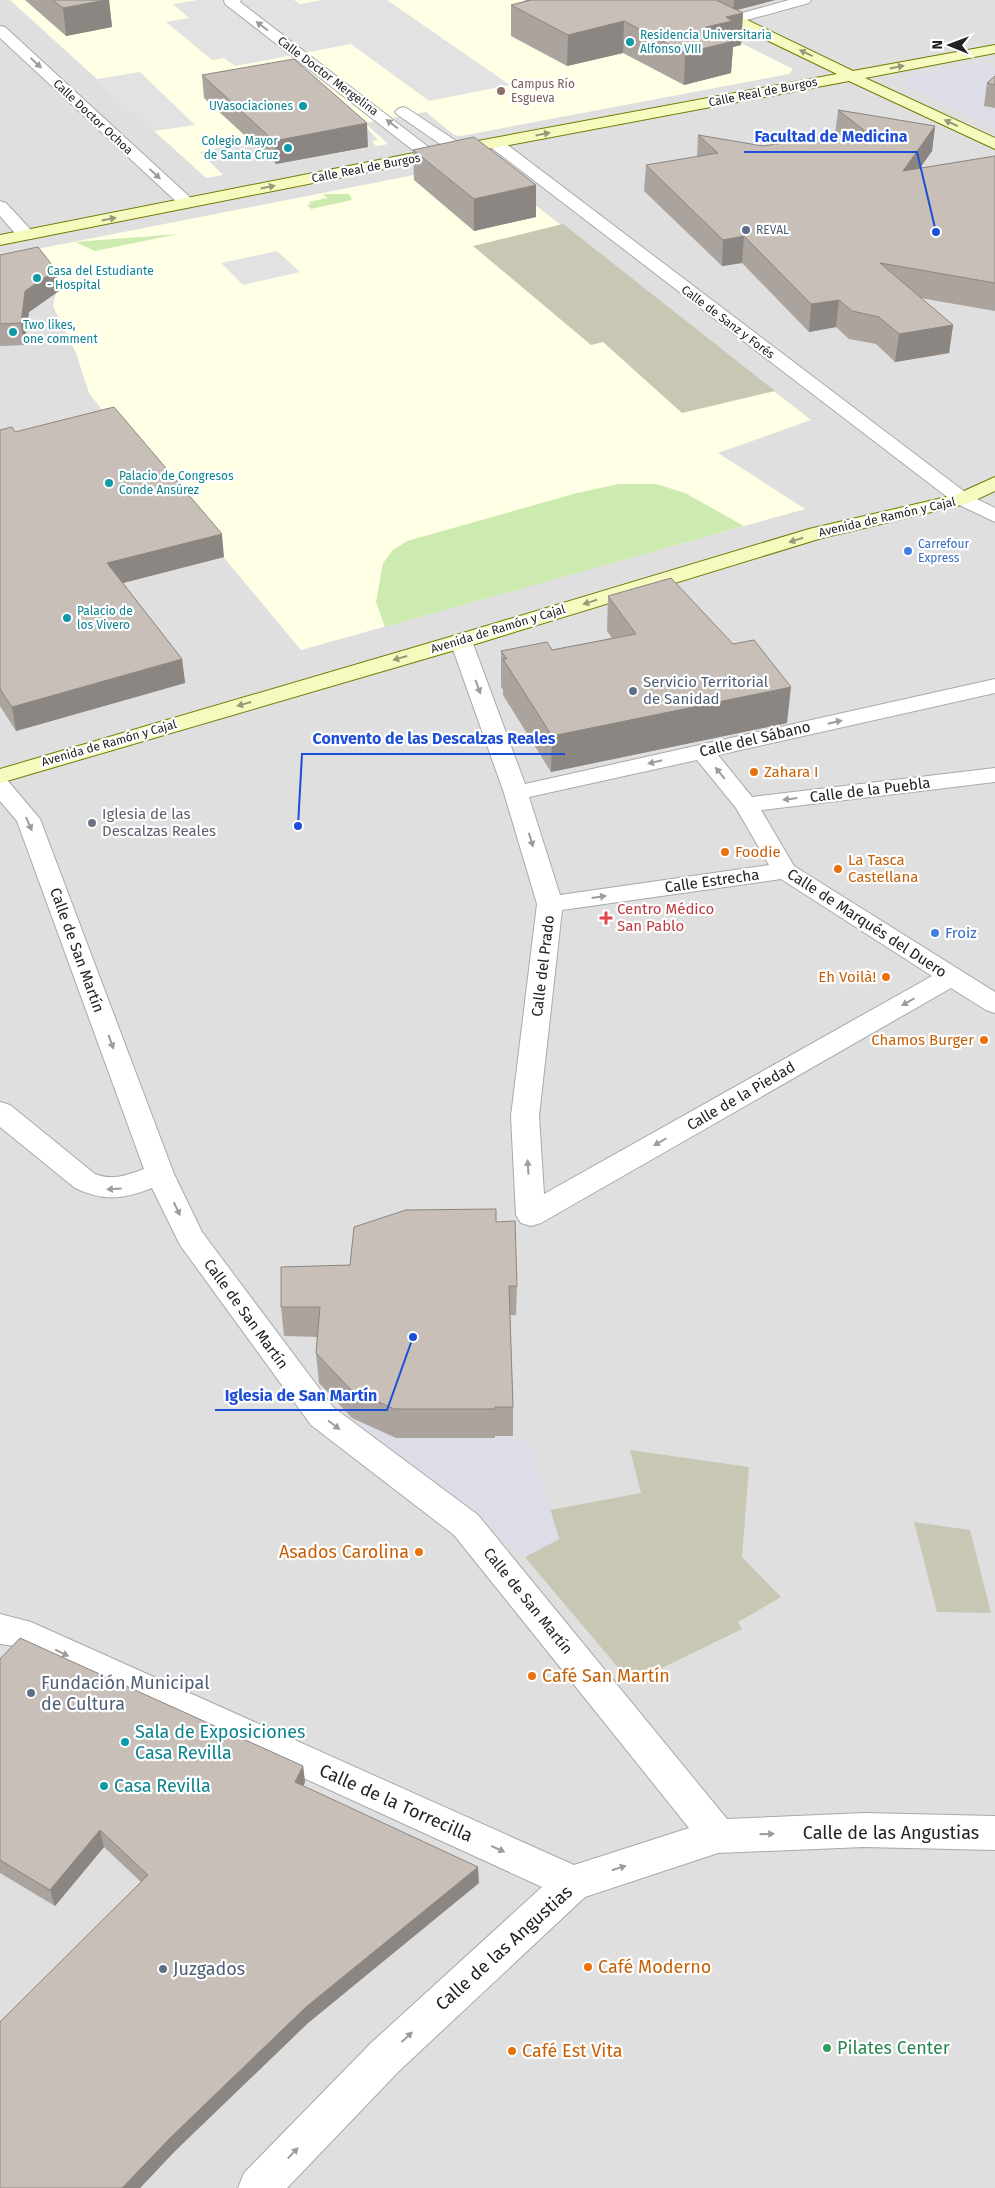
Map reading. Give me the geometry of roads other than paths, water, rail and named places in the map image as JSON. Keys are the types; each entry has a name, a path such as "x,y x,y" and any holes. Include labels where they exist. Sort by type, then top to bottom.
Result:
{"street":[{"name":"Calle Doctor Mergelina","path":"234,0 230,1 429,155"},
{"path":"694,0 995,144"},
{"path":"736,19 804,0"},
{"name":"Calle Doctor Ochoa","path":"1,32 187,203"},
{"name":"Calle Real de Burgos","path":"0,240 429,155 995,48"},
{"name":"Calle Doctor Mergelina","path":"395,106 458,150"},
{"name":"Calle de Sanz y Forés","path":"495,143 962,499 995,516"},
{"path":"0,206 26,235"},
{"name":"Avenida de Ramón y Cajal","path":"0,776 462,641 816,533 962,499 995,483"},
{"name":"Calle del Prado","path":"462,641 516,793 550,904 524,1116 532,1215"},
{"name":"Calle del Sábano","path":"516,793 995,686"},
{"name":"Calle de Marqués del Duero","path":"702,751 746,805 785,871 950,978 995,1004"},
{"name":"Calle de la Puebla","path":"746,805 995,775"},
{"name":"Calle de San Martín","path":"0,786 28,819 160,1174 190,1238 322,1416 466,1525 718,1836"},
{"name":"Calle Estrecha","path":"550,904 785,871"},
{"name":"Calle de la Piedad","path":"532,1215 950,978"},
{"path":"0,1112 95,1187 107,1189 122,1188 160,1174"},
{"name":"Calle de la Torrecilla","path":"9,1630 573,1883"},
{"name":"Calle de las Angustias","path":"259,2188 385,2057 573,1883 718,1836 864,1830 995,1833"}],"place":[{"name":"Residencia Universitaria Alfonso VIII","path":"630,42"},
{"name":"Campus Río Esgueva","path":"501,91"},
{"name":"UVasociaciones","path":"303,106"},
{"name":"Colegio Mayor de Santa Cruz","path":"288,148"},
{"name":"REVAL","path":"746,230"},
{"name":"Facultad de Medicina","path":"936,232"},
{"name":"Casa del Estudiante - Hospital","path":"37,278"},
{"name":"Two likes, one comment","path":"13,332"},
{"name":"Palacio de Congresos Conde Ansúrez","path":"109,483"},
{"name":"Carrefour Express","path":"908,551"},
{"name":"Palacio de los Vivero","path":"67,618"},
{"name":"Servicio Territorial de Sanidad","path":"633,691"},
{"name":"Zahara I","path":"754,772"},
{"name":"Iglesia de las Descalzas Reales","path":"92,823"},
{"name":"Convento de las Descalzas Reales","path":"298,826"},
{"name":"Foodie","path":"725,852"},
{"name":"La Tasca Castellana","path":"838,869"},
{"name":"Centro Médico San Pablo","path":"606,918"},
{"name":"Froiz","path":"935,933"},
{"name":"Eh Voilà!","path":"886,977"},
{"name":"Chamos Burger","path":"984,1040"},
{"name":"Iglesia de San Martín","path":"413,1337"},
{"name":"Asados Carolina","path":"419,1552"},
{"name":"Café San Martín","path":"532,1676"},
{"name":"Fundación Municipal de Cultura","path":"31,1693"},
{"name":"Sala de Exposiciones Casa Revilla","path":"125,1742"},
{"name":"Casa Revilla","path":"104,1786"},
{"name":"Café Moderno","path":"588,1967"},
{"name":"Juzgados","path":"163,1969"},
{"name":"Pilates Center","path":"827,2048"},
{"name":"Café Est Vita","path":"512,2051"}]}
